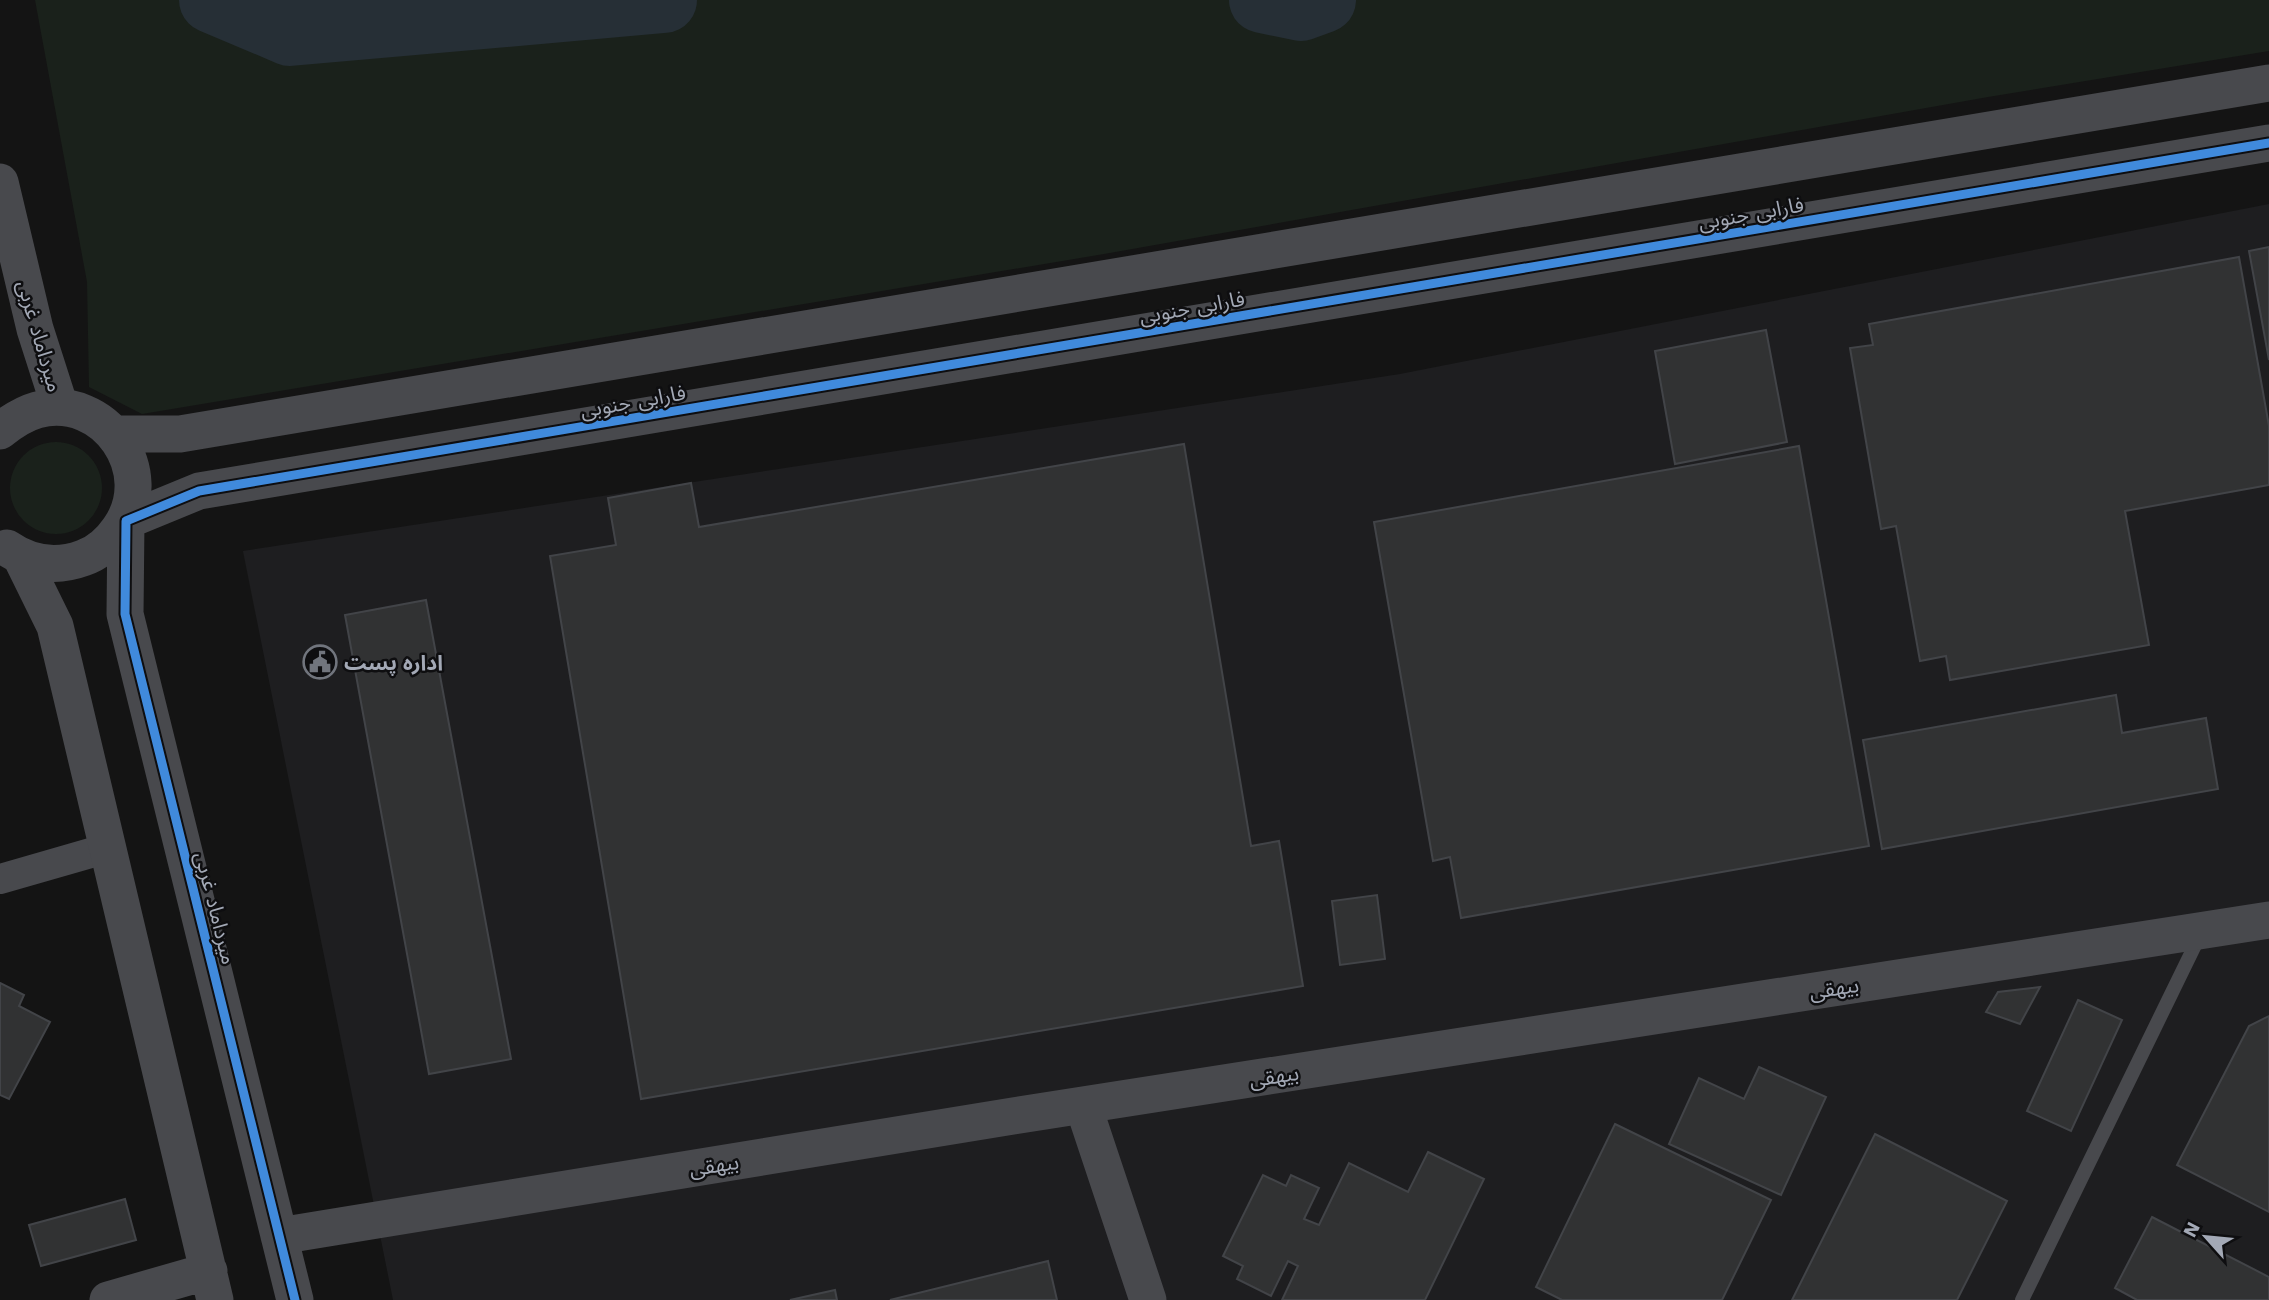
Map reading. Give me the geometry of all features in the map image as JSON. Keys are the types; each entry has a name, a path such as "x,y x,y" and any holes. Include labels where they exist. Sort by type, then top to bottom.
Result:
{"street":[{"name":"فارابی جنوبی","path":"114,434 180,434 2269,83"},
{"name":"فارابی جنوبی","path":"125,521 199,491 2269,144"},
{"name":"میرداماد غربی","path":"0,182 36,330 61,407"},
{"path":"0,431 16,418 38,410 61,407 80,411 99,420 114,434 127,453 133,475 133,498 125,521 111,541 92,555 68,564 44,564 10,549"},
{"name":"میرداماد غربی","path":"125,521 125,614 295,1300"},
{"path":"10,549 55,626 212,1286 108,1300"},
{"path":"0,879 108,848"},
{"name":"بیهقی","path":"279,1236 1083,1105 2269,920"},
{"path":"1083,1105 1148,1300"}],"lane":[{"path":"2022,1300 2202,931"}],"shaded area":[{"path":"35,0 2269,0 2269,51 1988,97 1104,254 142,414 89,387 87,282"},
{"path":"2269,204 2269,1300 393,1300 243,551 1400,374"},
{"path":"56,442 74,446 88,456 98,470 102,488 98,506 88,520 74,530 56,534 38,530 24,520 14,506 10,488 14,470 24,456 38,446"}],"building":[{"path":"2269,247 2269,360 2249,251"},
{"path":"2239,257 2269,426 2269,485 2125,511 2149,645 1950,680 1946,656 1920,661 1896,526 1881,529 1850,348 1873,345 1869,324"},
{"path":"1766,330 1787,442 1675,464 1655,351"},
{"path":"1184,444 1251,846 1279,841 1303,986 641,1099 550,556 616,545 608,498 691,483 699,527"},
{"path":"1799,446 1869,846 1461,918 1450,857 1433,861 1374,522"},
{"path":"426,600 511,1059 429,1074 345,615"},
{"path":"2116,695 2122,733 2206,718 2218,789 1882,849 1863,740"},
{"path":"1377,895 1385,959 1340,965 1332,901"},
{"path":"0,983 24,995 19,1006 50,1022 9,1099 0,1095"},
{"path":"2040,987 2020,1024 1986,1012 1998,992"},
{"path":"2078,1000 2122,1020 2071,1131 2027,1111"},
{"path":"2269,1016 2269,1212 2177,1165 2249,1026"},
{"path":"1759,1067 1826,1097 1781,1195 1669,1144 1699,1078 1744,1099"},
{"path":"1615,1124 1771,1200 1722,1300 1562,1300 1536,1287"},
{"path":"1875,1134 2007,1201 1957,1300 1792,1300"},
{"path":"1428,1152 1484,1179 1425,1300 1282,1300 1298,1266 1288,1261 1271,1296 1237,1279 1243,1266 1223,1256 1263,1175 1286,1186 1291,1175 1319,1188 1304,1219 1319,1225 1349,1163 1408,1192"},
{"path":"125,1199 136,1240 41,1266 29,1225"},
{"path":"2152,1217 2269,1277 2269,1300 2137,1300 2115,1288"},
{"path":"1048,1261 1057,1300 890,1300"},
{"path":"835,1290 837,1300 790,1300"}],"waterway":[{"path":"212,0 290,33 664,0"},
{"path":"1262,0 1301,8 1323,0"}],"cycle path":[{"path":"295,1300 125,614 126,521 199,491 2269,143"}],"place":[{"name":"اداره پست","path":"320,662"}]}
